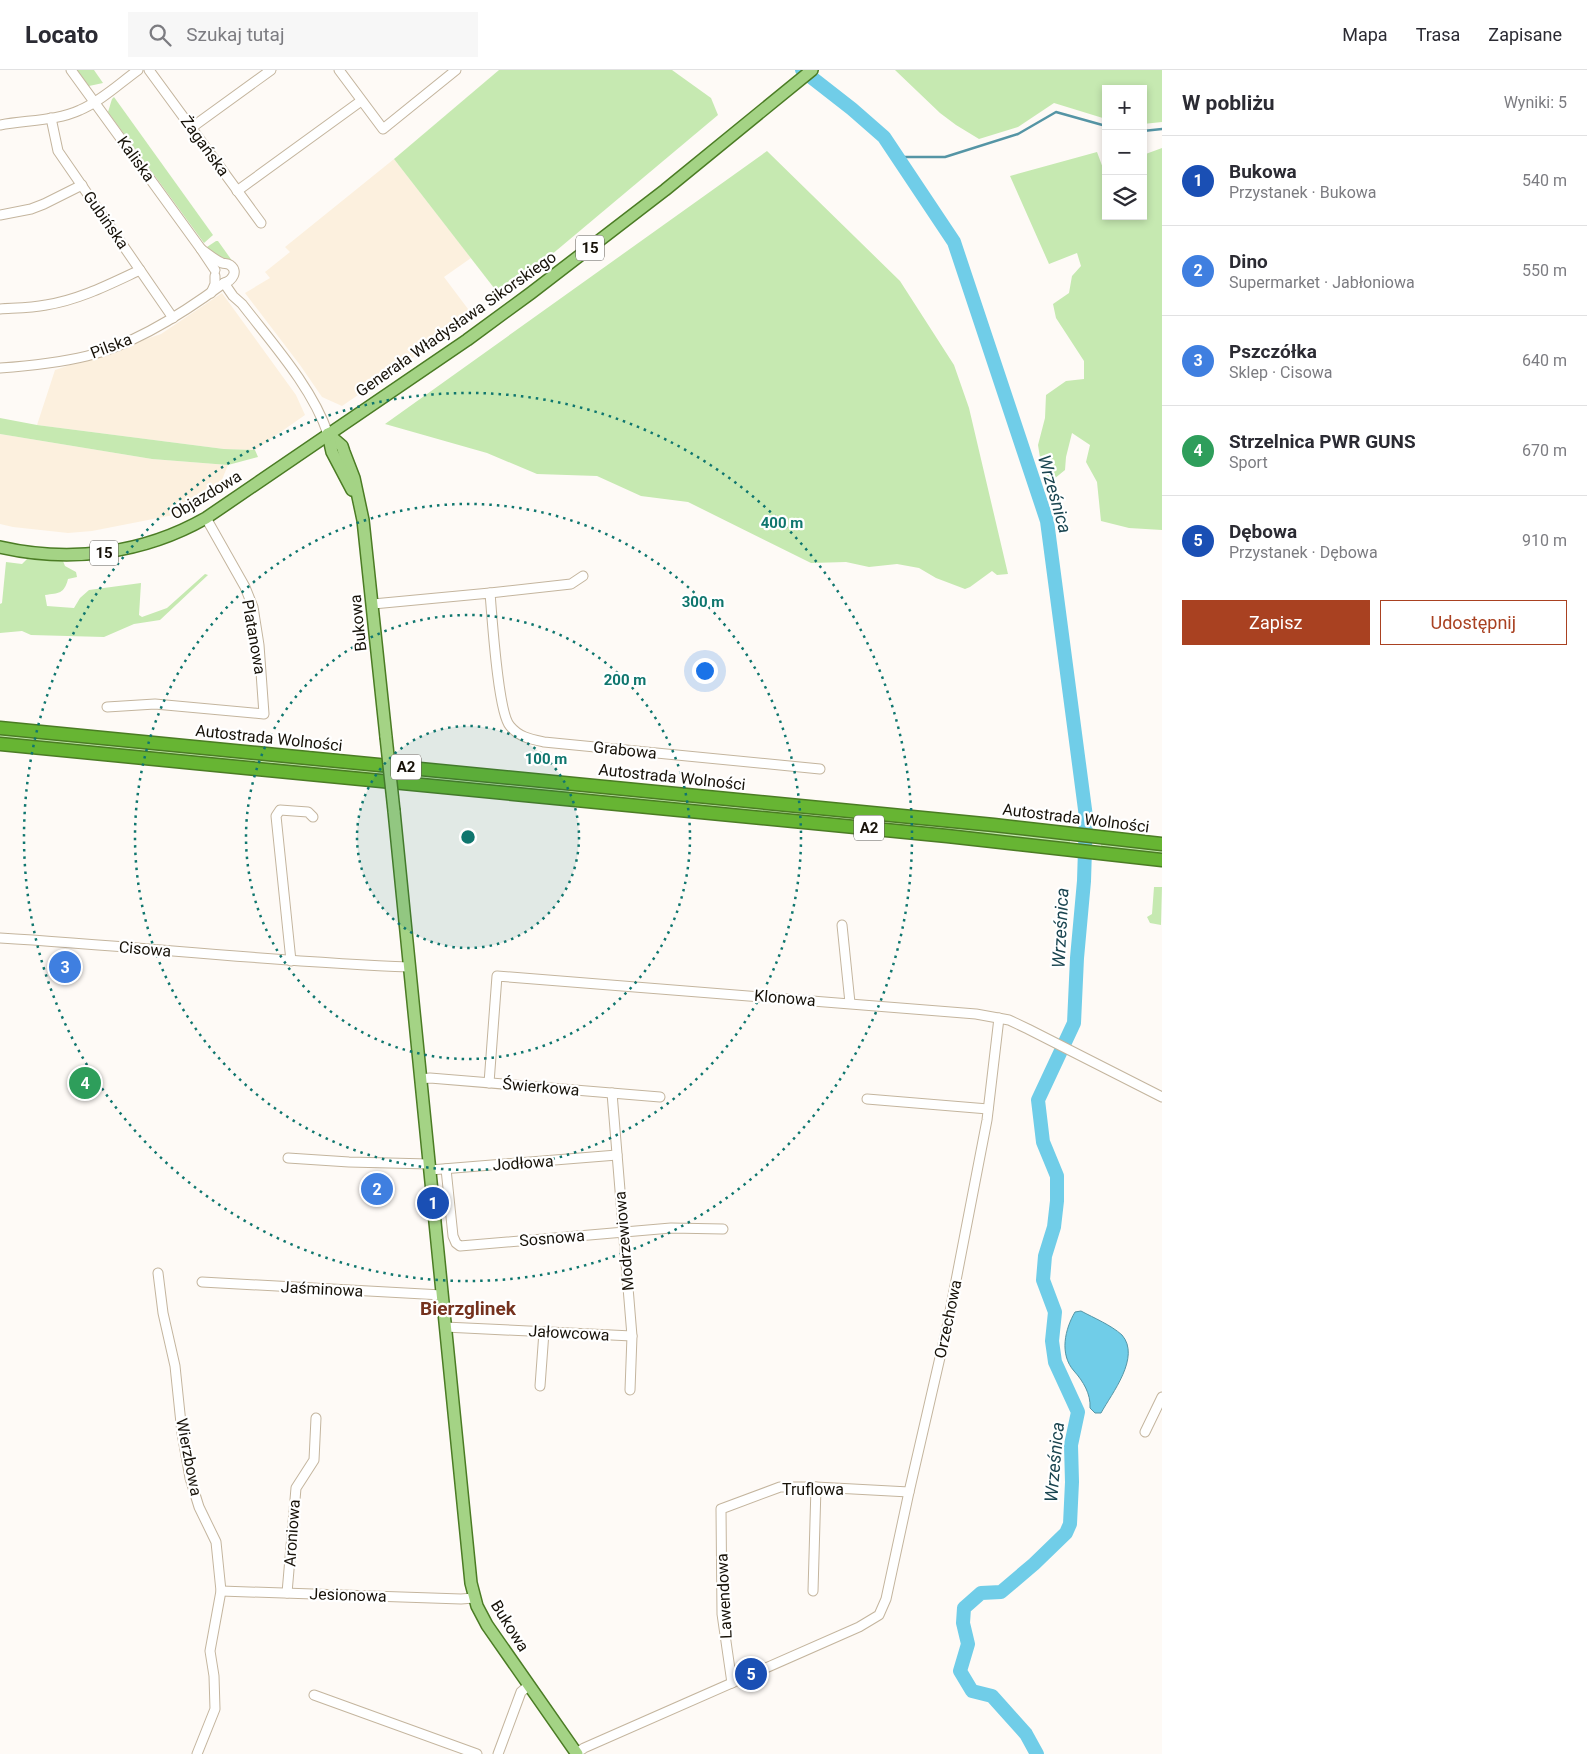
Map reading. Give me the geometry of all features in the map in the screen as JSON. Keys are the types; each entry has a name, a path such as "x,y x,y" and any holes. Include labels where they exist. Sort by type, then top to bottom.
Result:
{"highway":[{"name":"Autostrada Wolności","path":"0,728 1071,833 1162,844"},
{"name":"Autostrada Wolności","path":"0,744 1071,849 1162,860"}],"main road":[{"name":"Generała Władysława Sikorskiego","path":"328,434 467,340 543,284 665,190 812,70"},
{"name":"Bukowa","path":"328,434 342,446 354,478 366,541 474,1598 487,1625 577,1754"},
{"name":"Objazdowa","path":"0,547 34,554 56,556 96,554 135,547 156,540 187,528 206,518 328,434"}],"street":[{"name":"Kaliska","path":"71,70 202,249 215,273"},
{"path":"0,125 72,113 95,102 138,70"},
{"name":"Żagańska","path":"149,70 260,223"},
{"path":"191,128 271,70"},
{"path":"339,70 383,129 456,70"},
{"path":"237,191 361,101"},
{"name":"Gubińska","path":"51,118 58,151 173,318"},
{"path":"0,215 31,209 82,185"},
{"name":"Kaliska","path":"202,249 223,263"},
{"path":"211,293 215,284 215,273 219,265 223,263 232,267 234,273 228,281"},
{"path":"0,309 34,307 61,302 96,290 140,270"},
{"path":"215,273 219,281 228,281"},
{"path":"228,281 233,296 242,304 305,388 328,434"},
{"name":"Pilska","path":"0,368 39,365 88,356 116,346 173,318 228,281"},
{"name":"Platanowa","path":"106,707 155,704 264,714 258,645 252,608 244,587 206,518"},
{"path":"373,604 571,584 583,576"},
{"name":"Grabowa","path":"490,593 502,706 508,724 520,736 544,742 820,769"},
{"path":"291,961 276,816 280,810 308,812 313,817"},
{"path":"842,925 850,1003"},
{"name":"Cisowa","path":"0,938 61,941 291,961 410,967"},
{"name":"Klonowa","path":"489,1083 497,976 850,1003 976,1014 999,1018 1009,1020 1162,1097"},
{"name":"Orzechowa","path":"732,1683 870,1621 879,1615 886,1599 948,1326 988,1109 999,1018"},
{"name":"Świerkowa","path":"421,1079 660,1097"},
{"name":"Modrzewiowa","path":"612,1093 632,1336 630,1390"},
{"path":"866,1099 988,1109"},
{"name":"Jodłowa","path":"288,1158 446,1169 617,1155"},
{"name":"Sosnowa","path":"446,1169 453,1236 456,1243 460,1246 671,1228 723,1229"},
{"name":"Wierzbowa","path":"158,1273 163,1313 176,1366 182,1433 190,1478 199,1507 216,1542 221,1591 210,1651 214,1676 215,1709 196,1754"},
{"name":"Jaśminowa","path":"202,1282 442,1295"},
{"name":"Jałowcowa","path":"445,1326 632,1336"},
{"path":"540,1386 544,1332"},
{"path":"1145,1432 1162,1397"},
{"name":"Aroniowa","path":"287,1593 296,1488 314,1460 316,1418"},
{"name":"Truflowa","path":"721,1509 780,1487 909,1492"},
{"path":"813,1591 816,1487"},
{"name":"Lawendowa","path":"721,1509 722,1614 732,1683"},
{"name":"Jesionowa","path":"221,1591 474,1598"},
{"path":"577,1754 584,1748 732,1683"},
{"path":"498,1754 521,1692 528,1686"},
{"path":"314,1695 477,1754"}],"shaded area":[{"path":"394,159 471,258 444,277 474,317 342,406 322,397 245,293 270,278 265,272 290,252 285,247"},
{"path":"222,293 296,395 305,415 255,450 224,449 37,425 55,370 161,334"},
{"path":"0,434 152,459 228,465 221,482 224,491 194,511 92,531 68,533 0,524"}],"green space":[{"path":"77,70 94,70 103,83 89,86"},
{"path":"499,70 672,70 711,98 718,115 501,297 394,159"},
{"path":"895,70 1162,70 1162,122 1147,124 1147,85 1102,85 1102,118 1054,103 1018,127 979,139 940,113"},
{"path":"114,97 213,235 204,243 108,112"},
{"path":"1162,148 1162,530 1129,528 1101,521 1097,482 1086,462 1090,445 1072,433 1065,470 1049,483 1042,470 1038,445 1045,418 1046,395 1066,381 1084,379 1084,361 1056,318 1053,304 1069,293 1072,276 1081,266 1077,253 1049,264 1010,176 1097,152 1102,166 1102,220 1147,220 1147,154"},
{"path":"767,151 900,281 954,365 969,408 1008,574 997,575 992,571 965,589 936,578 919,568 897,564 869,567 846,562 811,563 688,502 641,496 597,476 537,474 487,453 385,424"},
{"path":"218,241 233,262 212,253 207,247"},
{"path":"0,418 37,425 224,449 255,450 258,457 228,465 152,459 0,434"},
{"path":"27,559 63,561 65,566 76,572 77,577 68,579 63,590 45,595 47,606 74,608 80,598 89,590 141,583 139,615 142,617 167,608 205,574 208,575 160,620 134,624 104,637 31,635 22,631 0,633 0,604 2,603 6,562 22,564"},
{"path":"0,733 383,770 384,776 0,739"},
{"path":"395,771 1070,838 1070,843 396,777"},
{"path":"1101,841 1162,849 1162,855 1101,848"},
{"path":"1154,887 1162,887 1161,925 1150,923 1147,917 1152,914"}],"water":[{"path":"1081,1311 1118,1331 1127,1344 1127,1364 1123,1375 1101,1413 1095,1413 1090,1408 1086,1388 1066,1357 1066,1334 1075,1312"}],"waterway":[{"name":"Wrześnica","path":"802,70 884,137 954,242 1047,521 1086,817 1084,881 1077,958 1074,1023 1038,1100 1043,1142 1057,1176 1054,1227 1045,1256 1043,1280 1055,1312 1052,1341 1055,1362 1078,1412 1071,1445 1070,1524 1066,1533 1001,1592 981,1593 964,1608 963,1623 968,1644 960,1671 972,1691 992,1696 1026,1734 1037,1754"},
{"path":"897,157 945,157 1018,134 1056,112 1102,125"},
{"path":"1147,131 1162,129"}],"place":[{"name":"Pszczółka","path":"65,967"},
{"name":"Strzelnica PWR GUNS","path":"85,1083"},
{"name":"Dino","path":"377,1189"},
{"name":"Bukowa","path":"433,1203"},
{"name":"Dębowa","path":"751,1674"}],"district":[{"name":"Bierzglinek","path":"468,1308"}]}
